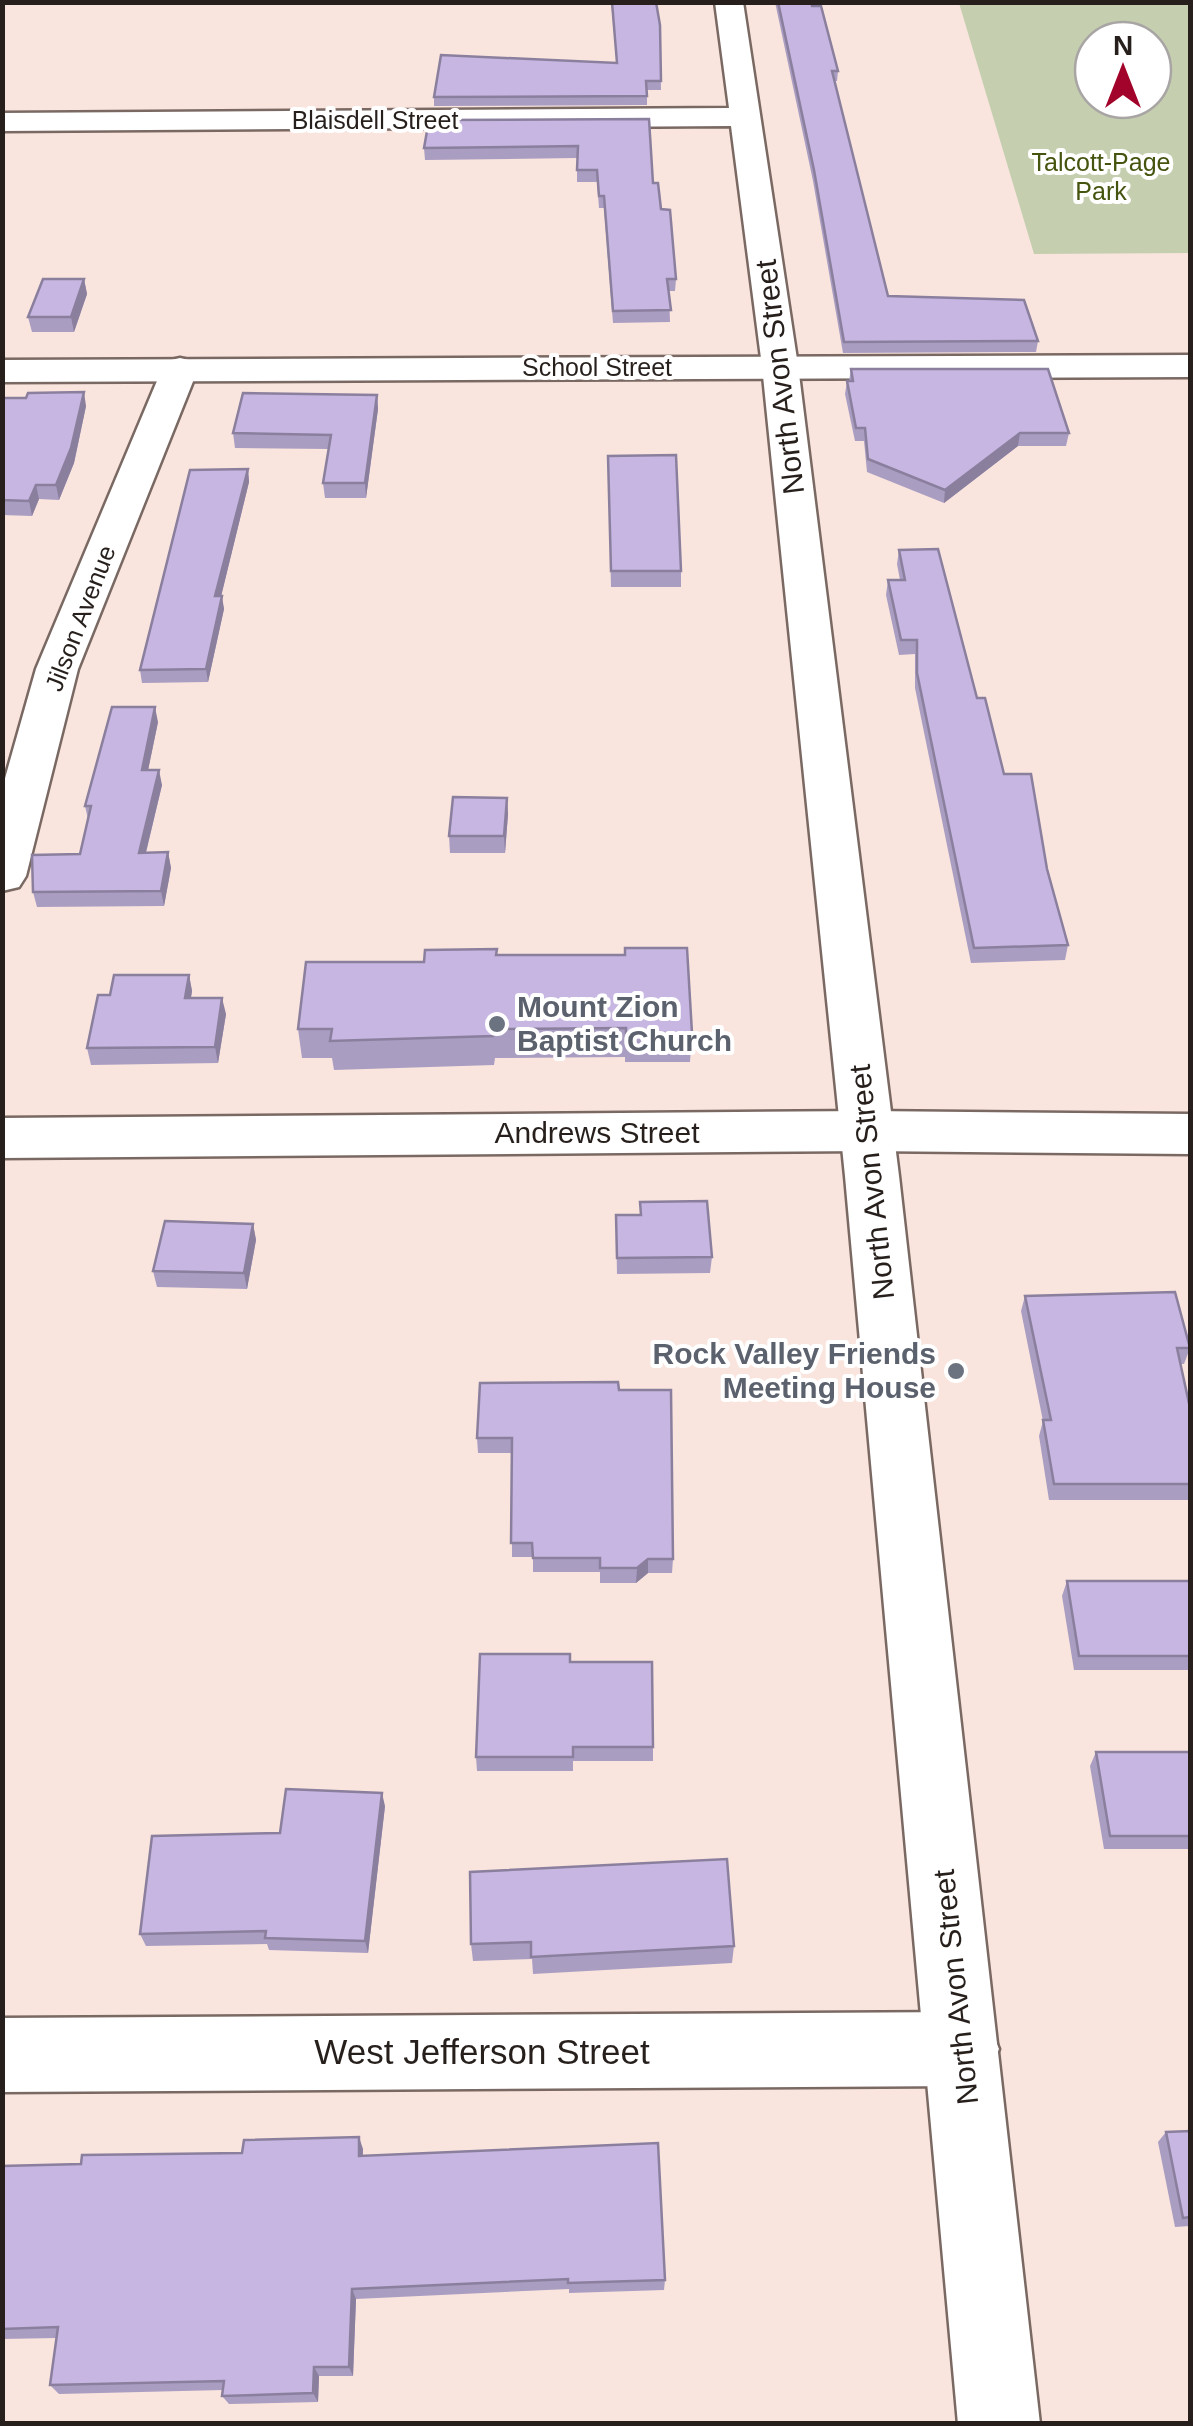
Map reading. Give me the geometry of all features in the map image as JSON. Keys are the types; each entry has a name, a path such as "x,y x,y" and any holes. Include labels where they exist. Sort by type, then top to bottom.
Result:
{"street":[{"name":"North Avon Street","path":"728,2 748,118 780,366 867,1132 999,2424"},
{"name":"Blaisdell Street","path":"2,122 748,118"},
{"name":"School Street","path":"2,371 1190,366"},
{"name":"Jilson Avenue","path":"2,876 57,669 180,368"},
{"name":"Andrews Street","path":"2,1138 867,1132 1190,1134"},
{"name":"West Jefferson Street","path":"2,2054 962,2050"}],"green space":[{"name":"Talcott-Page Park","path":"959,3 1190,3 1190,253 1034,254"}],"building":[{"path":"612,2 656,2 661,81 646,81 647,96 434,97 441,55 617,63"},
{"path":"778,2 811,2 812,6 821,6 838,71 832,71 888,296 1024,300 1038,341 844,342 814,170"},
{"path":"649,119 653,183 658,183 661,209 670,210 676,279 667,279 671,310 613,311 604,196 599,196 597,170 577,170 578,146 424,148 429,120"},
{"path":"43,279 84,279 71,317 28,317"},
{"path":"851,369 1048,369 1069,433 1020,433 945,490 868,459 865,428 856,428 847,381 853,381"},
{"path":"84,392 71,448 56,485 36,485 29,501 2,500 2,398 26,398 28,393"},
{"path":"243,393 377,395 365,483 323,483 331,435 233,433"},
{"path":"676,455 681,571 611,571 608,456"},
{"path":"248,469 215,596 222,596 206,669 140,670 190,470"},
{"path":"938,549 977,698 985,698 1004,774 1031,774 1047,869 1068,945 974,948 917,673 917,640 901,640 888,580 905,580 899,550"},
{"path":"112,707 155,707 142,770 159,770 139,853 168,852 161,891 33,892 32,855 80,854 91,806 85,806"},
{"path":"453,797 507,798 504,836 449,836"},
{"name":"Mount Zion Baptist Church","path":"625,948 687,948 692,1033 626,1033 626,1028 493,1029 493,1036 330,1041 332,1029 298,1029 306,962 424,962 425,950 497,949 496,955 625,955"},
{"path":"114,975 189,975 185,998 222,998 215,1047 87,1048 98,995 110,995"},
{"path":"707,1201 712,1257 617,1258 616,1215 641,1215 640,1202"},
{"path":"165,1221 253,1224 244,1273 153,1271"},
{"path":"1175,1292 1190,1348 1177,1348 1190,1408 1190,1484 1054,1484 1043,1420 1051,1420 1025,1296"},
{"path":"618,1382 619,1390 671,1390 673,1559 648,1559 637,1568 600,1568 600,1558 533,1558 532,1543 511,1543 512,1438 477,1438 480,1383"},
{"path":"1067,1581 1190,1581 1190,1656 1079,1656"},
{"path":"480,1654 570,1654 570,1662 652,1662 653,1747 573,1747 573,1757 476,1757"},
{"path":"1096,1752 1190,1752 1190,1836 1110,1836"},
{"path":"286,1789 382,1793 365,1941 265,1938 266,1931 140,1934 152,1836 280,1833"},
{"path":"727,1859 734,1946 531,1957 531,1942 471,1944 470,1872"},
{"path":"1190,2131 1190,2217 1183,2218 1166,2132"},
{"path":"359,2137 359,2156 658,2143 665,2280 568,2283 568,2279 352,2289 349,2367 314,2367 313,2393 222,2396 224,2381 50,2385 58,2327 2,2329 2,2166 81,2164 82,2155 242,2153 244,2140"}],"place":[{"name":"Mount Zion Baptist Church","path":"497,1024"},
{"name":"Rock Valley Friends Meeting House","path":"956,1371"}]}
